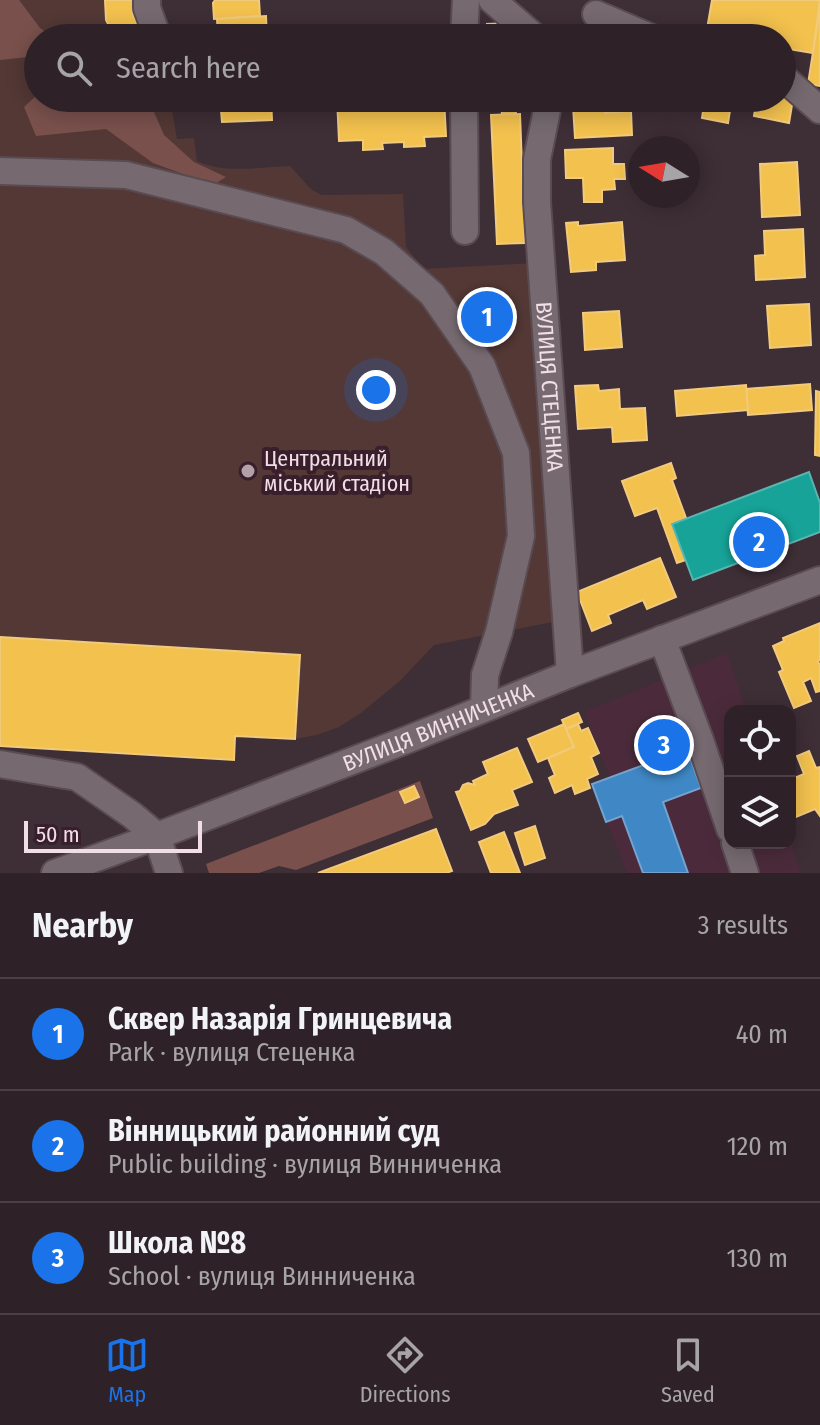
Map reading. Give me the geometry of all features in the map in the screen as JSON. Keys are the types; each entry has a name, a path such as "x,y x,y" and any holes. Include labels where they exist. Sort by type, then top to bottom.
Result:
{"street":[{"path":"147,0 153,24"},
{"path":"465,24 466,0"},
{"path":"492,0 520,24"},
{"path":"596,14 619,24"},
{"path":"796,89 820,110"},
{"path":"464,112 465,231"},
{"name":"ВУЛИЦЯ СТЕЦЕНКА","path":"547,112 537,159 537,202 570,674"},
{"path":"0,171 126,175 346,230 384,252 432,294 482,366 516,453 521,536 499,632 485,675 484,708"},
{"name":"ВУЛИЦЯ ВИННИЧЕНКА","path":"55,873 820,580"},
{"path":"662,639 724,811"},
{"path":"0,764 77,777 157,836 169,873"},
{"path":"737,849 745,873"}],"shaded area":[{"name":"Центральний міський стадіон","path":"0,0 105,0 108,24 24,24 24,112 172,112 177,139 194,138 197,161 208,165 231,169 290,166 312,190 322,195 403,194 406,247 424,269 533,263 558,621 434,645 400,681 339,727 295,739 235,736 234,760 0,746"},
{"path":"0,0 19,0 37,24 24,24 24,57 0,60"},
{"path":"26,112 154,112 164,135 194,162 226,177 213,185 153,163 106,129 36,136"},
{"path":"727,653 744,705 724,705 724,849 793,849 801,873 625,873 592,784 610,777 584,712"},
{"path":"420,781 433,818 296,870 279,866 259,873 209,873 206,864"}],"building: Homes":[{"path":"105,0 133,0 133,14 138,24 108,24"},
{"path":"215,0 259,0 260,16 214,19"},
{"path":"712,0 820,0 813,53 796,50 796,24 708,24"},
{"path":"820,8 820,86 808,84"},
{"path":"266,16 266,24 217,24 217,19"},
{"path":"221,112 272,112 272,120 222,122"},
{"path":"338,112 445,112 446,136 424,137 425,146 404,147 404,142 382,143 383,149 363,150 363,140 339,141"},
{"path":"573,112 631,112 632,135 575,138"},
{"path":"703,112 730,112 728,123 702,118"},
{"path":"755,112 791,112 789,123 754,116"},
{"path":"520,114 525,243 497,244 491,115"},
{"path":"613,148 613,164 624,164 625,179 614,179 615,189 602,190 602,202 584,202 583,178 566,178 565,150"},
{"path":"797,162 800,215 762,217 760,164"},
{"path":"578,222 578,226 622,222 625,260 596,262 596,270 571,272 566,223"},
{"path":"803,229 805,277 756,280 755,256 765,255 764,231"},
{"path":"809,304 811,345 770,348 767,306"},
{"path":"619,311 622,347 585,350 583,313"},
{"path":"810,384 812,410 748,415 746,389"},
{"path":"598,385 599,391 619,389 620,409 645,408 647,440 613,442 612,427 578,429 575,386"},
{"path":"746,385 748,410 677,416 675,391"},
{"path":"816,391 820,392 820,456 815,455"},
{"path":"671,463 676,478 672,480 686,518 672,524 686,560 677,563 657,508 635,516 622,481"},
{"path":"660,558 676,597 647,609 643,600 608,615 611,623 592,631 577,592"},
{"path":"820,623 820,691 816,692 811,678 803,682 811,701 796,707 779,672 783,670 773,646 784,641 783,638"},
{"path":"0,637 300,655 295,739 235,736 234,760 0,746"},
{"path":"578,713 582,722 566,729 562,720"},
{"path":"564,724 574,747 538,762 528,739"},
{"path":"578,724 581,731 588,728 599,753 591,757 598,774 587,779 590,788 575,794 572,785 555,793 549,778 555,775 548,758 574,747 566,729"},
{"path":"517,748 532,782 512,790 518,805 494,814 485,824 471,830 456,792 468,783 475,785 473,781 488,774 483,762"},
{"path":"809,751 816,768 820,767 820,816 815,809 796,817 796,777 804,774 797,756"},
{"path":"414,786 419,797 405,803 400,792"},
{"path":"535,826 545,858 525,865 515,833"},
{"path":"436,829 452,871 318,873"},
{"path":"504,832 520,873 491,873 479,842"}],"building: Schools":[{"path":"687,749 701,788 663,802 688,873 643,873 622,816 606,822 592,784"}],"building: Public":[{"path":"809,472 820,503 820,532 693,580 672,524"}],"place":[{"name":"Сквер Назарія Гринцевича","path":"487,317"},
{"name":"Центральний міський стадіон","path":"248,471"},
{"name":"Вінницький районний суд","path":"759,542"},
{"name":"Школа №8","path":"664,745"}]}
